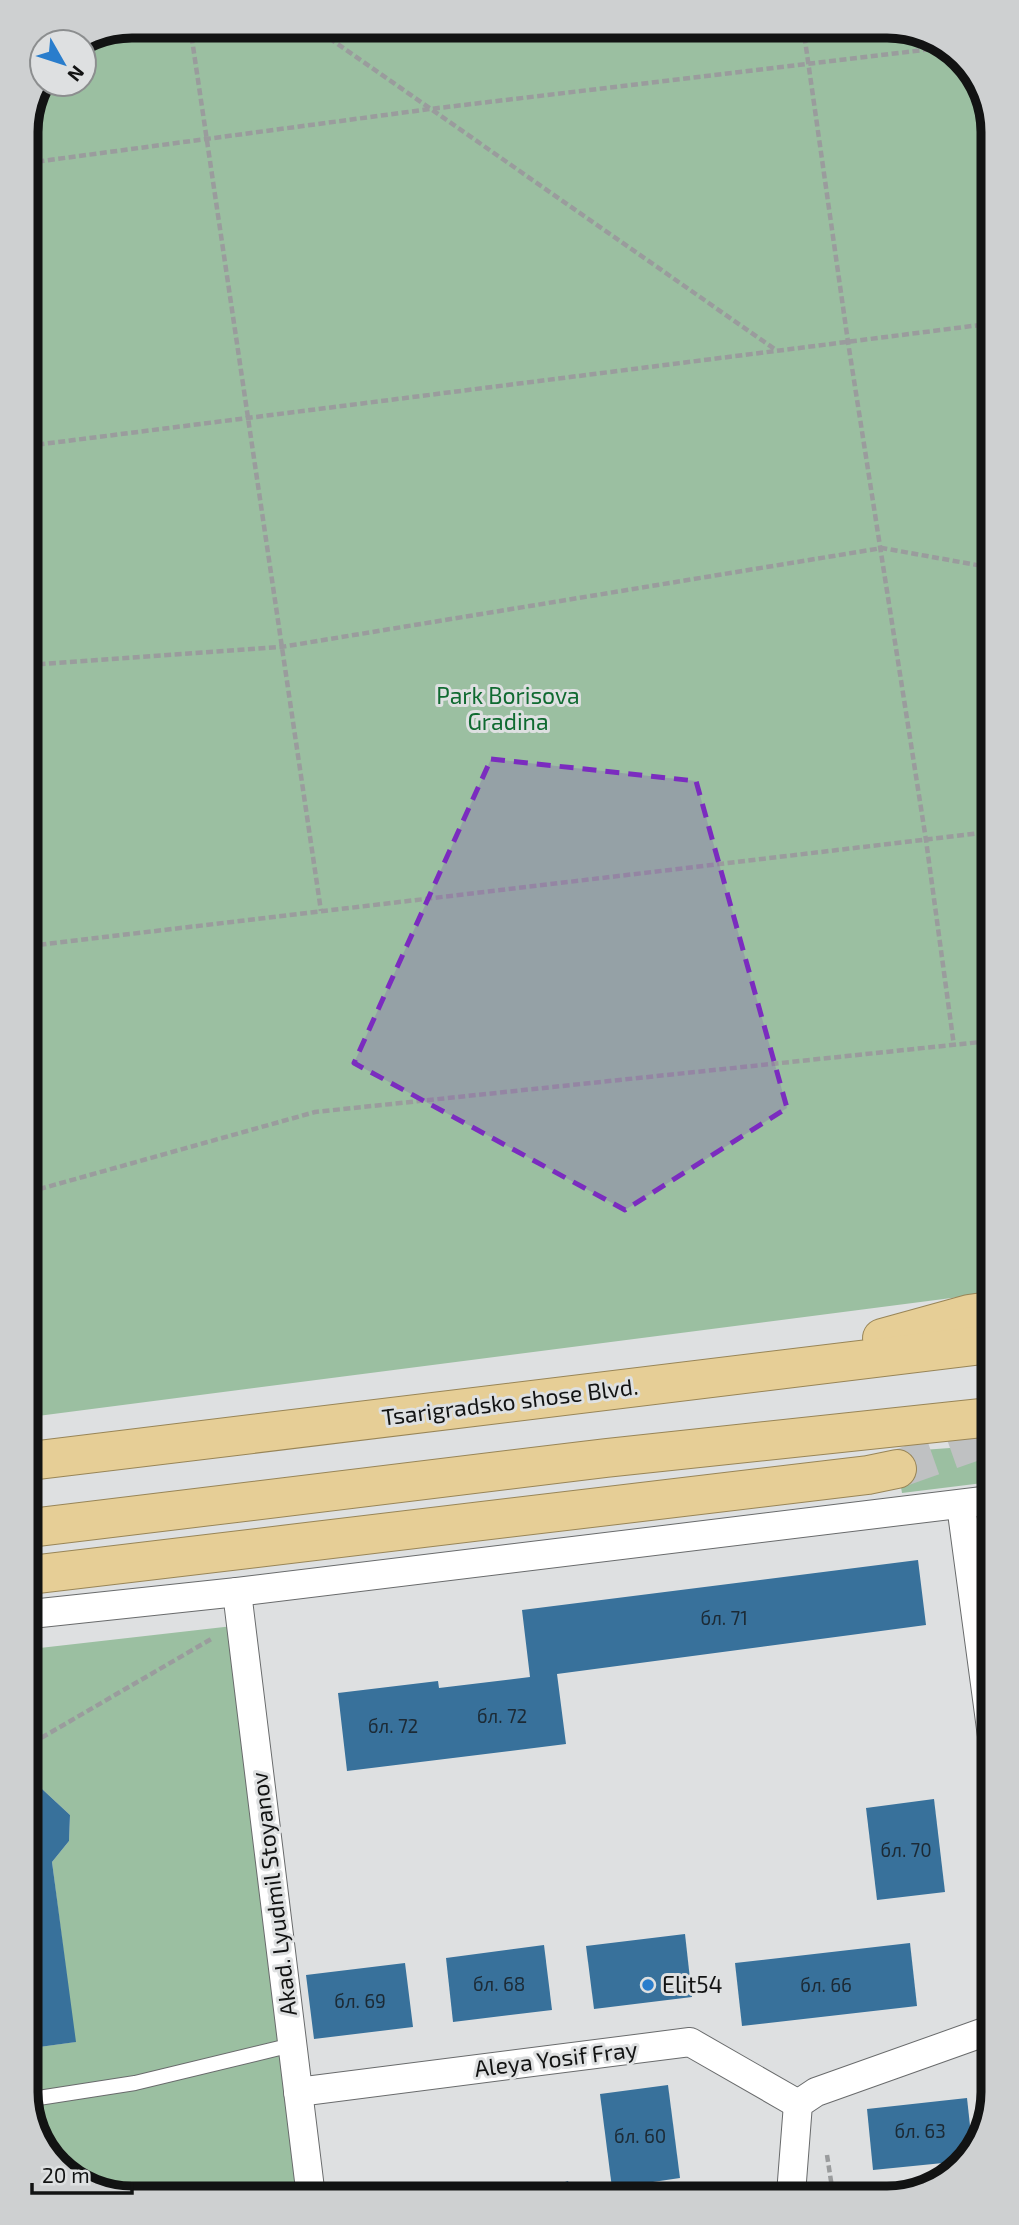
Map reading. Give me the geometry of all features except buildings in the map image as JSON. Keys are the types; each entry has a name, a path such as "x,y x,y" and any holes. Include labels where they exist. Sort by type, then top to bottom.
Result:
{"highway":[{"path":"755,1373 981,1312"},
{"name":"Tsarigradsko shose Blvd.","path":"38,1460 981,1346"},
{"path":"38,1527 607,1458 981,1418"},
{"path":"38,1575 868,1475 898,1469"}],"street":[{"path":"38,1614 239,1601 981,1501"},
{"path":"961,1504 981,1642"},
{"name":"Akad. Lyudmil Stoyanov","path":"239,1601 310,2186"},
{"path":"792,2186 798,2104 817,2092 981,2033"},
{"name":"Aleya Yosif Fray","path":"298,2092 690,2042 798,2104"}],"lane":[{"path":"39,2098 135,2083 292,2045"}],"path":[{"path":"192,38 321,911"},
{"path":"329,38 777,351"},
{"path":"804,39 848,342 926,839 954,1046"},
{"path":"39,161 430,109 930,49"},
{"path":"39,445 981,325"},
{"path":"39,664 281,647 882,548 981,566"},
{"path":"39,945 981,833"},
{"path":"38,1189 315,1112 981,1042"},
{"path":"38,1738 233,1626 239,1601"}],"highlighted area":[{"path":"491,759 696,781 787,1108 625,1210 354,1063"}],"green space":[{"name":"Park Borisova Gradina","path":"133,38 892,39 917,43 928,48 944,58 965,80 976,102 981,133 981,1294 38,1416 39,127 46,98 98,98 98,46 114,40"},
{"path":"981,1446 981,1483 902,1493 895,1452"},
{"path":"233,1626 309,2186 114,2185 91,2177 75,2167 54,2145 48,2134 40,2111 38,2047 75,2042 52,1862 69,1841 70,1815 42,1789 38,1790 38,1648"}],"tunnel":[{"path":"897,1469 981,1440"}],"place":[{"name":"Elit54","path":"648,1985"}]}
